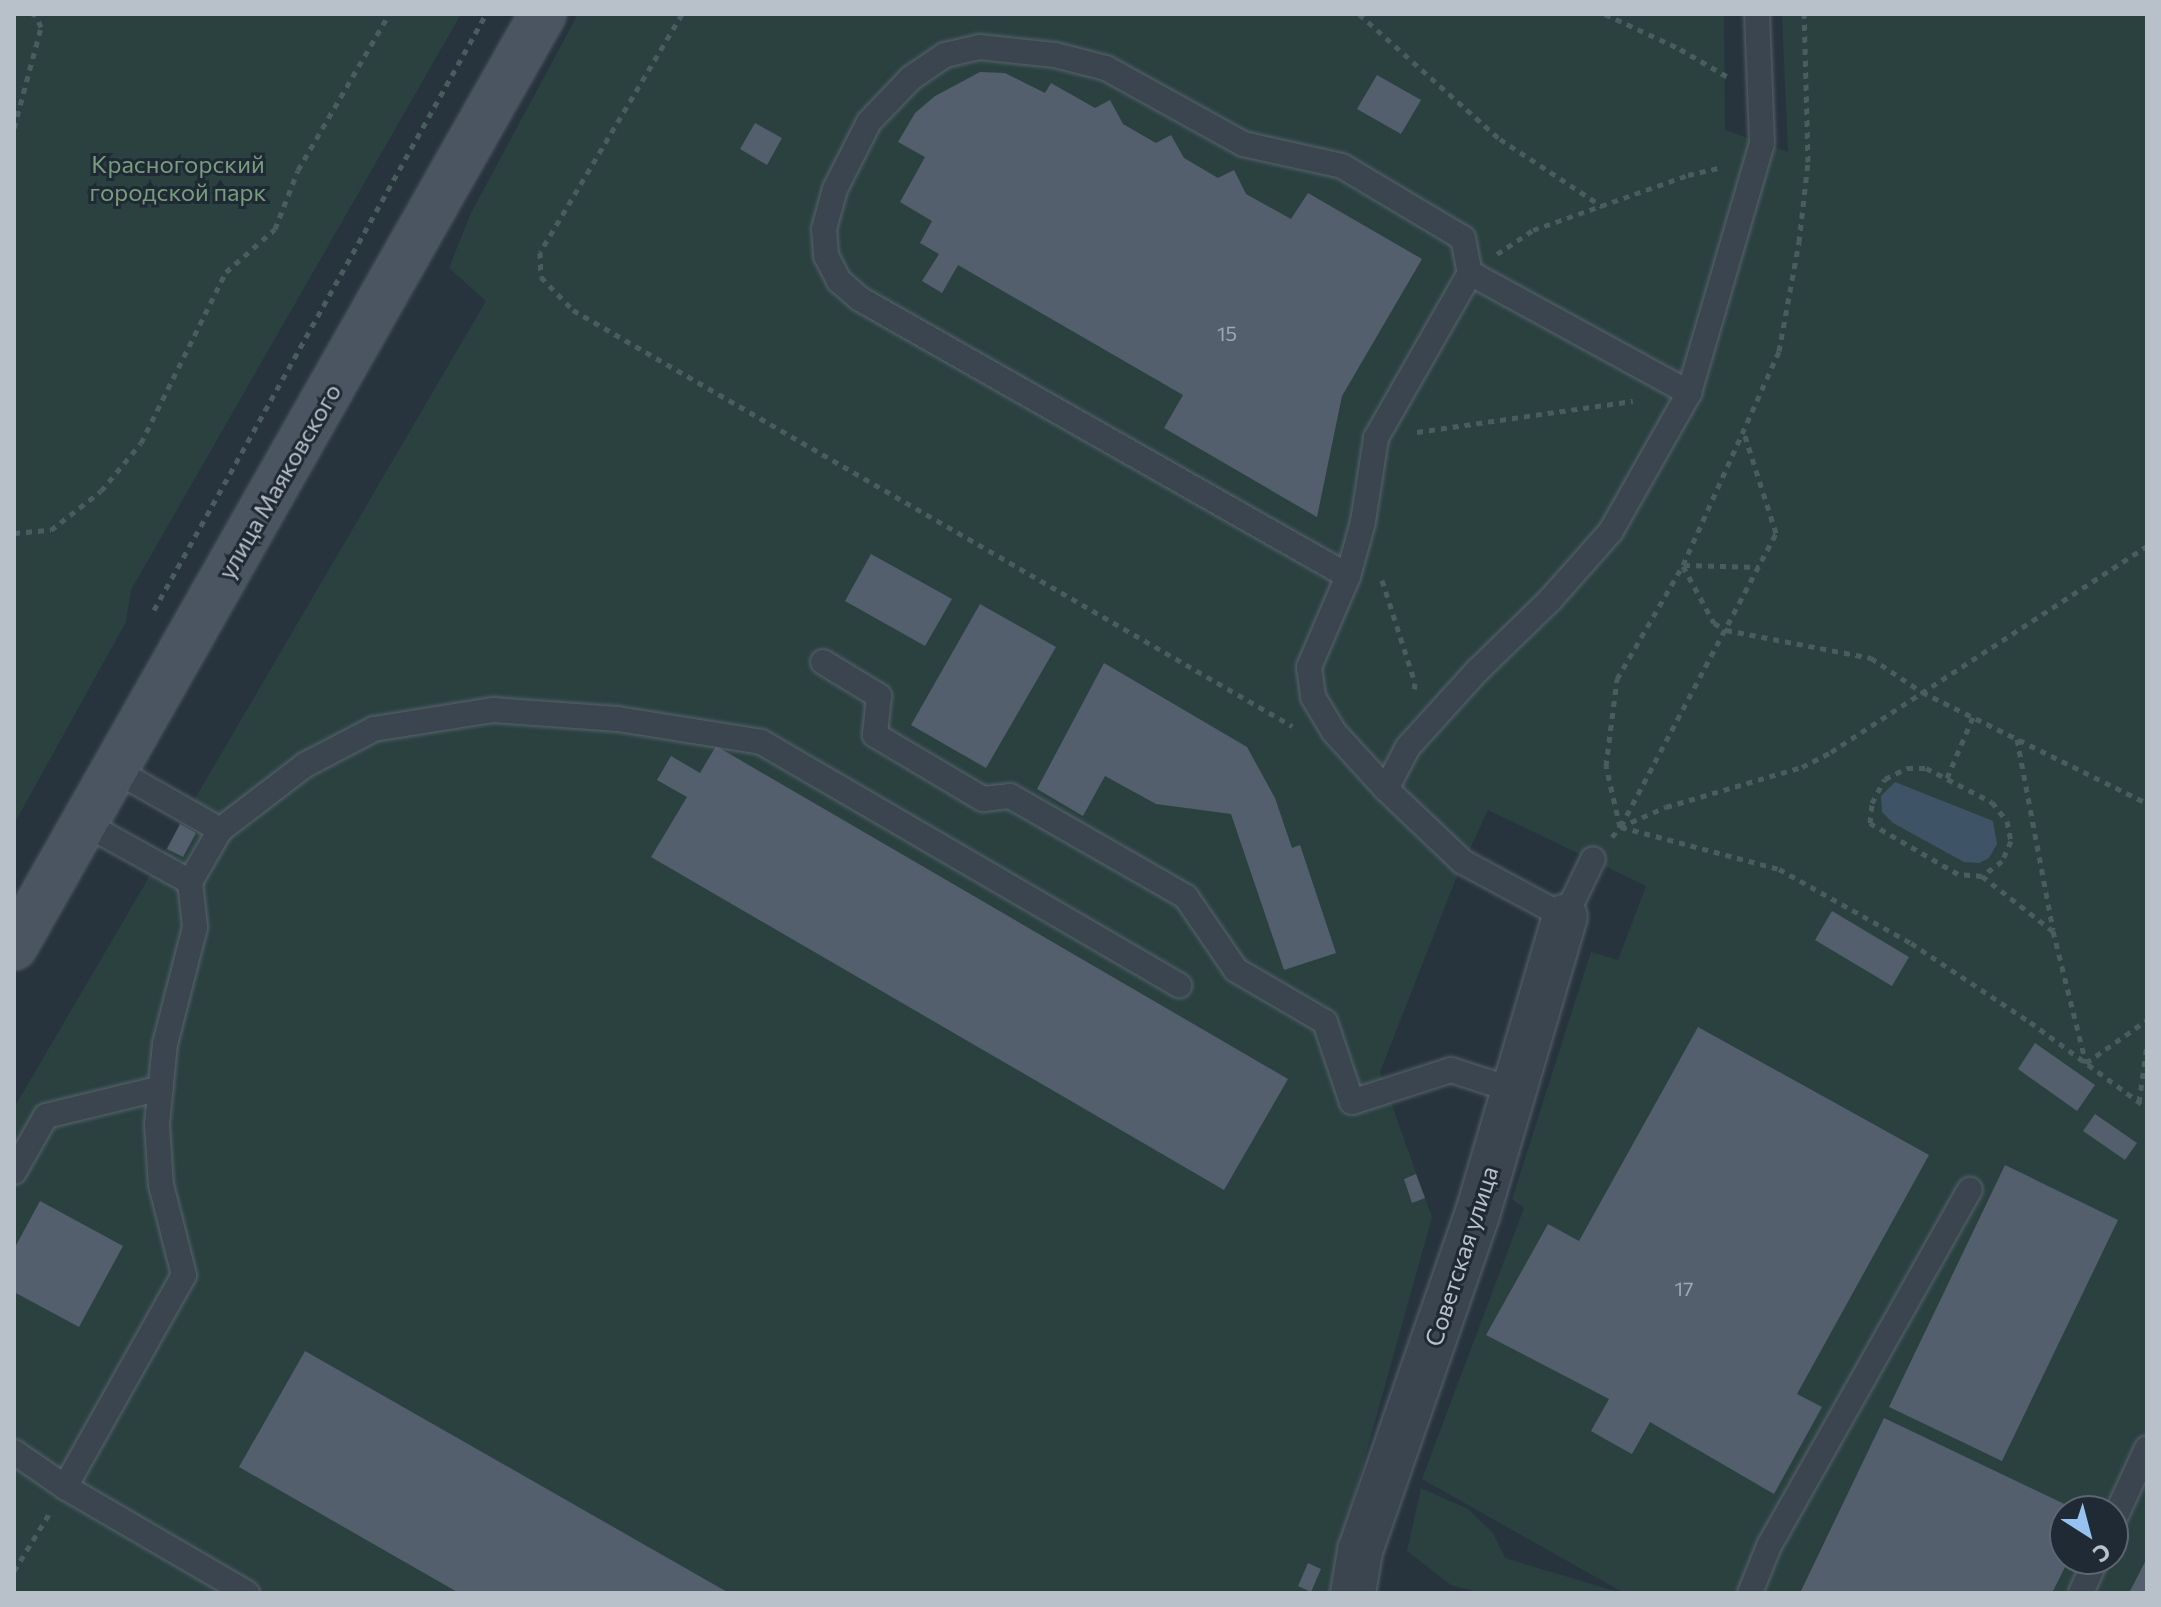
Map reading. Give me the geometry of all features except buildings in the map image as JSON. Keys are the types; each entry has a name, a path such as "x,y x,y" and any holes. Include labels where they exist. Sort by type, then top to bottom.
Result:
{"street":[{"name":"улица Маяковского","path":"14,947 543,14"},
{"name":"Советская улица","path":"1353,1593 1360,1551 1478,1212 1565,917"}],"lane":[{"path":"1386,789 1408,747 1477,671 1550,600 1611,531 1689,393 1762,143 1757,14"},
{"path":"1348,576 860,299 839,281 826,256 824,229 835,189 869,122 911,78 945,55 979,47 1055,55 1106,68 1243,144 1342,166 1463,238 1470,273 1376,438 1363,522 1348,576 1309,667 1313,697 1334,732 1386,789 1463,862 1565,917 1593,859"},
{"path":"1470,273 1689,393"},
{"path":"823,662 879,696 875,735 983,799 1010,796 1186,897 1236,970 1325,1022 1352,1102 1451,1070 1513,1090"},
{"path":"65,1487 184,1275 161,1185 157,1124 165,1044 195,927 190,882 220,830 305,765 374,729 493,710 633,721 761,742 1179,985"},
{"path":"115,770 220,830"},
{"path":"84,823 190,882"},
{"path":"14,1172 46,1116 161,1088"},
{"path":"1750,1593 1769,1546 1970,1190"},
{"path":"2125,1495 2147,1448"},
{"path":"14,1452 65,1487 247,1593"}],"path":[{"path":"14,128 41,27 32,14"},
{"path":"14,533 51,530 101,491 141,443 226,272 275,229 298,170 389,14"},
{"path":"682,14 540,252 541,277 573,310 1293,726 1334,732"},
{"path":"1359,14 1500,139 1603,207"},
{"path":"1605,14 1680,49 1760,96"},
{"path":"1620,827 1606,766 1617,679 1683,565 1779,351 1799,242 1808,162 1804,14"},
{"path":"1470,273 1533,230 1688,175 1757,159"},
{"path":"1376,438 1689,393"},
{"path":"1593,859 1620,827 1776,533 1744,433"},
{"path":"1363,522 1415,683 1408,747"},
{"path":"1620,827 1666,807 1802,767 1831,752 2147,546"},
{"path":"1683,565 1759,567"},
{"path":"1683,565 1714,623 1726,630 1871,658 1922,692 2147,803"},
{"path":"1947,778 1973,717"},
{"path":"2017,739 2053,931 2086,1063"},
{"path":"1982,876 2002,861 2011,841 2007,821 1992,802 1926,768 1907,768 1885,779 1872,803 1870,823 1958,874 1982,876 2053,931"},
{"path":"1620,827 1779,869 1911,943 2147,1108"},
{"path":"2086,1063 2147,1020"},
{"path":"2139,1102 2147,1045"},
{"path":"14,1571 65,1487"}],"green space":[{"name":"Красногорский городской парк","path":"14,14 461,14 131,590 126,622 14,824"},
{"path":"578,14 1724,14 1725,130 1788,152 1782,14 2147,14 2147,1593 1624,1593 1422,1479 1524,1208 1512,1199 1591,952 1618,960 1646,886 1488,810 1455,881 1380,1072 1432,1217 1337,1558 1334,1593 14,1593 14,1108 486,301 449,268 471,213"},
{"path":"1421,1488 1468,1509 1493,1533 1505,1558 1621,1593 1481,1593 1451,1585 1407,1551"}],"water":[{"path":"1895,782 1993,821 1997,844 1989,858 1979,863 1964,862 1893,823 1882,812 1881,796"}]}
